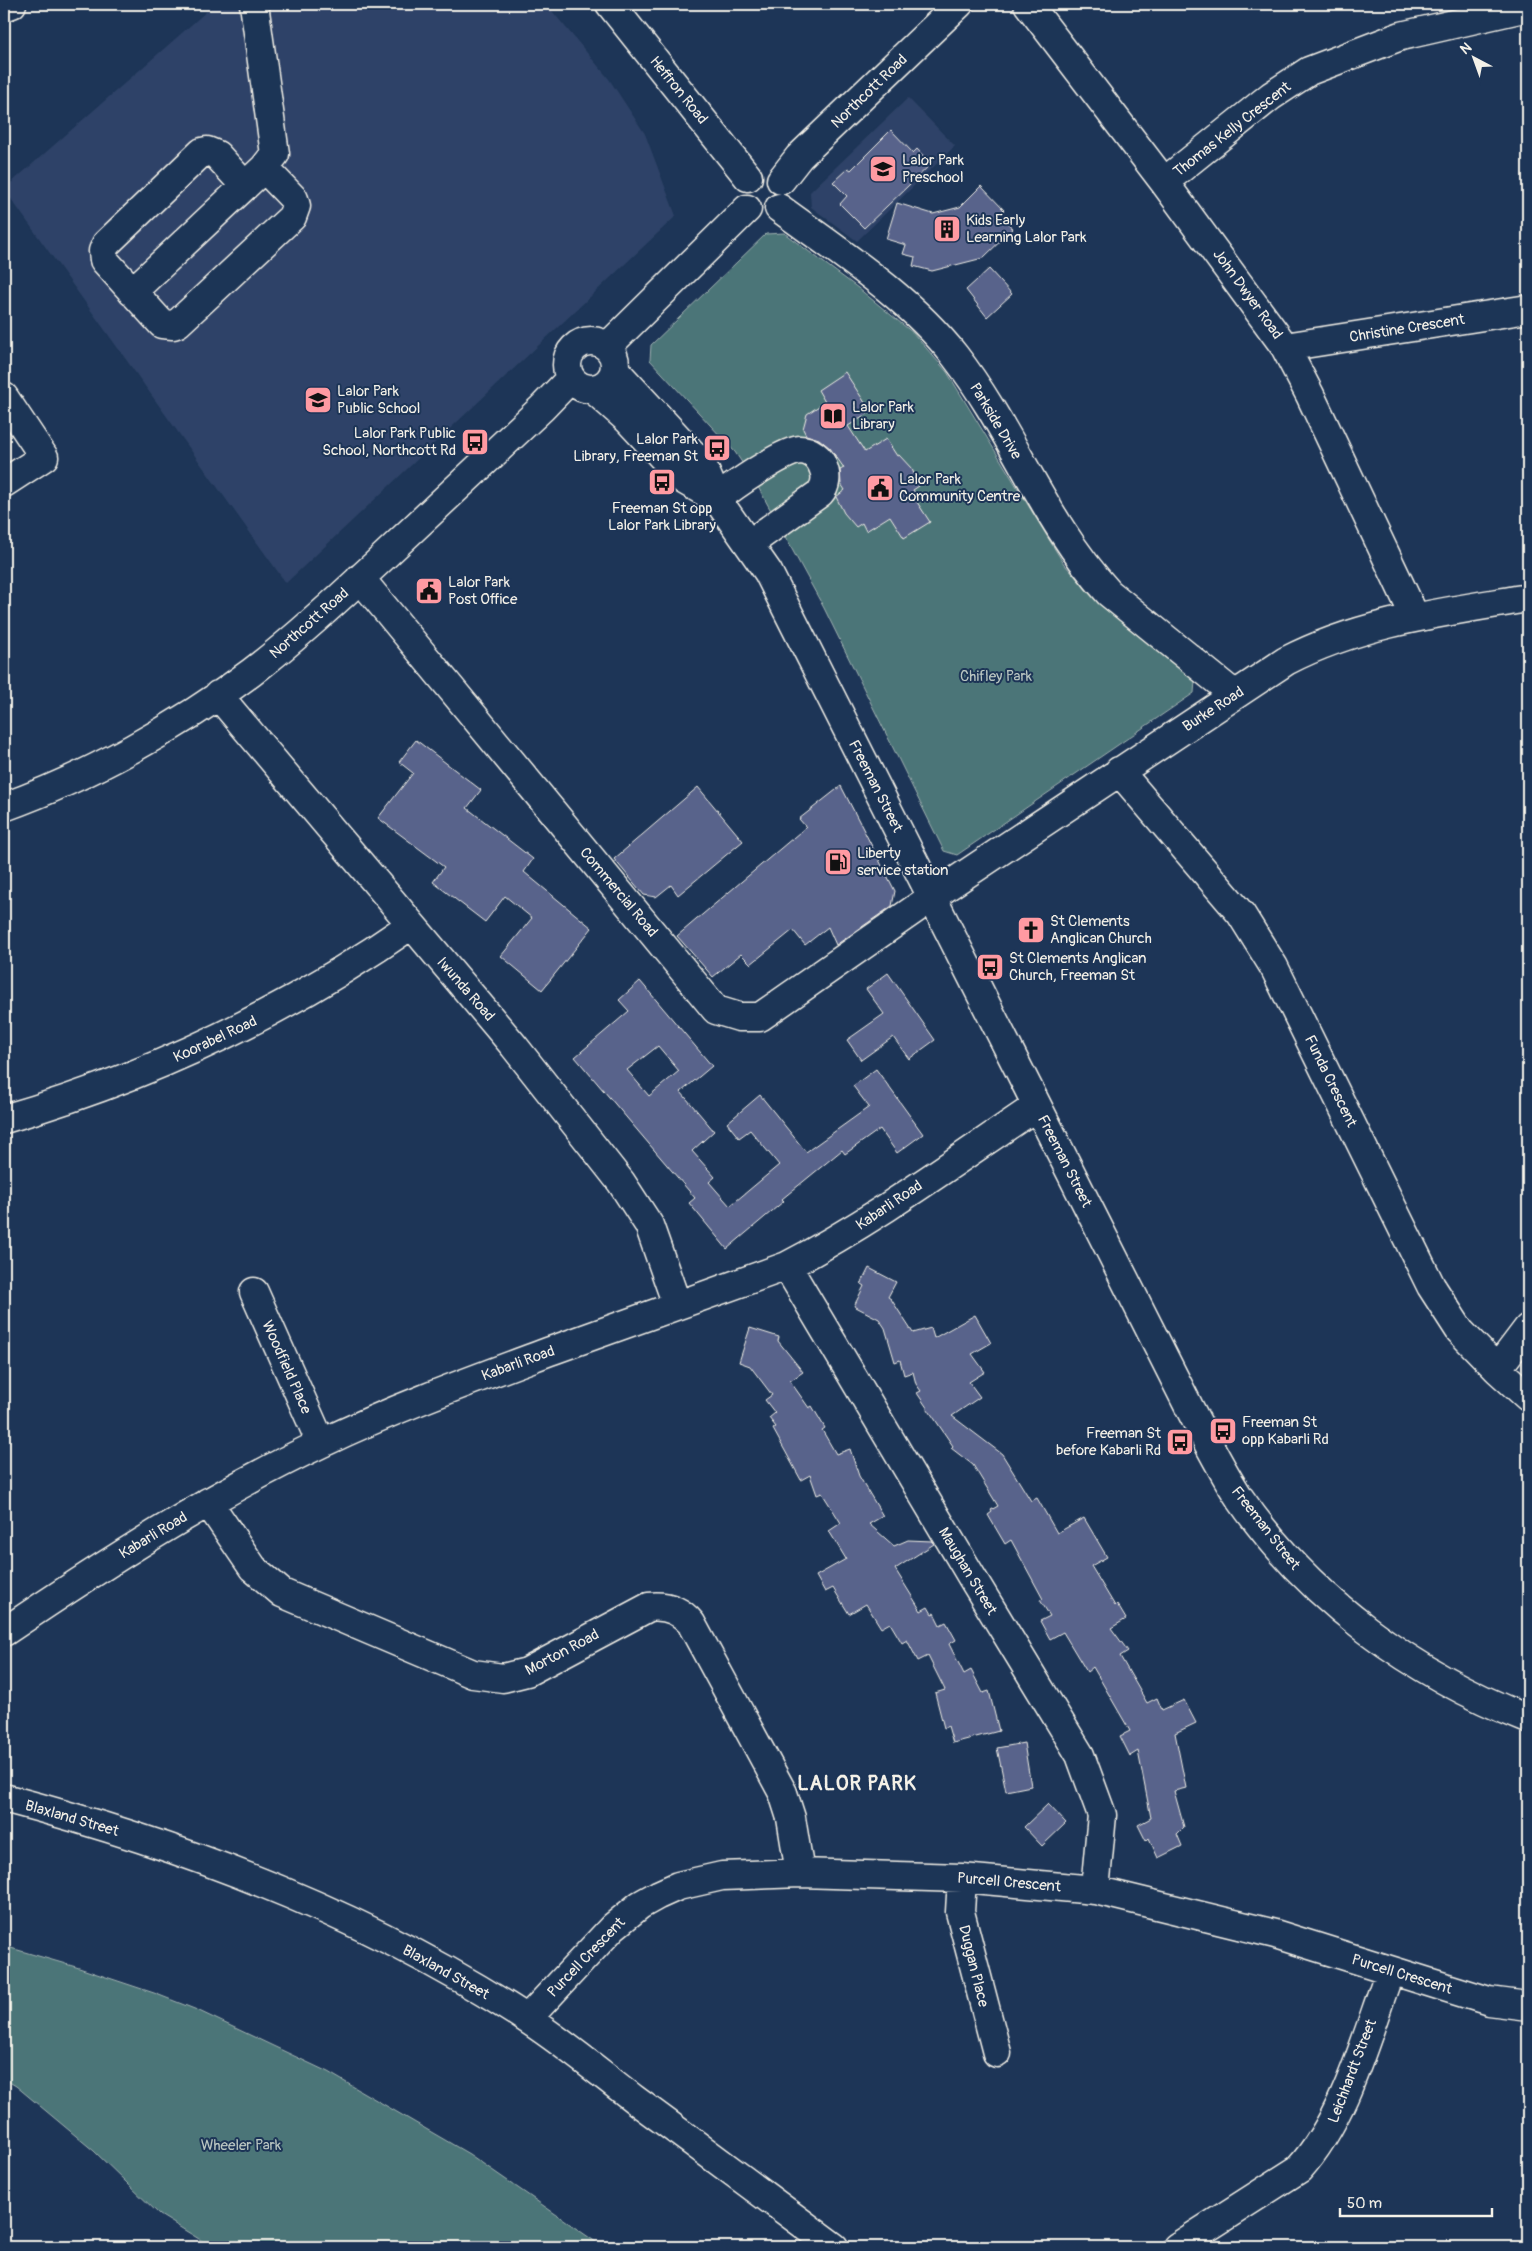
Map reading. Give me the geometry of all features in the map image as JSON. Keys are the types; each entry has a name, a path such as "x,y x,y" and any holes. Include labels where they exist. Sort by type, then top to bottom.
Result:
{"street":[{"path":"4,7 12,4"},
{"path":"132,292 273,159 276,150 254,4"},
{"name":"Heffron Road","path":"610,4 748,177"},
{"name":"Northcott Road","path":"781,180 799,157 959,4"},
{"name":"John Dwyer Road","path":"1028,4 1164,182 1286,347 1415,617"},
{"name":"Thomas Kelly Crescent","path":"1164,182 1270,96 1309,71 1401,36 1528,7"},
{"path":"245,186 216,155 207,151 202,152 106,244 103,251 104,260 162,324 173,325 178,323 292,216 296,206 294,200 264,168"},
{"path":"765,171 781,180 785,194 779,208 774,212 763,215 747,208 741,196 744,182 748,177 765,171"},
{"path":"611,359 601,344 588,342 576,347 568,359 568,372 582,384 607,384 611,359 747,208"},
{"name":"Parkside Drive","path":"779,208 871,277 939,337 982,394 1047,509 1091,572 1109,593 1235,695"},
{"name":"Christine Crescent","path":"1286,347 1528,309"},
{"name":"Freeman Street","path":"611,359 702,464 717,499 768,572 1189,1408 1224,1472 1259,1524 1322,1594 1367,1632 1440,1679 1467,1693 1528,1719"},
{"name":"Northcott Road","path":"4,807 51,789 114,757 177,722 218,695 301,633 542,408 582,384"},
{"name":"Freeman Street","path":"582,384 628,420 684,480 717,499"},
{"path":"4,397 44,457 4,483"},
{"path":"717,499 740,481 790,453 799,450 808,452 820,461 825,476 823,489 820,493 749,544"},
{"name":"Commercial Road","path":"360,578 716,1010 739,1017 760,1017 932,897"},
{"name":"Burke Road","path":"932,897 1286,661 1349,634 1415,617 1528,598"},
{"name":"Iwunda Road","path":"218,695 514,1046 621,1182 649,1225 678,1305"},
{"name":"Funda Crescent","path":"1119,771 1254,932 1274,967 1431,1286 1460,1331 1496,1369 1528,1397"},
{"name":"Koorabel Road","path":"4,1119 100,1088 180,1056 220,1037 324,982 411,925"},
{"name":"Kabarli Road","path":"4,1632 101,1567 208,1502 321,1443 427,1396 787,1266 830,1244 1037,1106"},
{"name":"Maughan Street","path":"787,1266 1080,1755 1102,1815 1095,1890"},
{"name":"Woodfield Place","path":"254,1292 321,1443"},
{"path":"1496,1369 1528,1328"},
{"name":"Morton Road","path":"208,1502 253,1568 273,1588 291,1598 473,1674 503,1678 527,1672 649,1607 665,1606 681,1614 691,1623 783,1793 792,1818 800,1873"},
{"name":"Blaxland Street","path":"4,1798 104,1826 224,1868 300,1899 385,1939 527,2020 834,2247"},
{"name":"Purcell Crescent","path":"527,2020 613,1927 640,1905 658,1894 678,1886 722,1876 800,1873 962,1878 1095,1890 1275,1934 1489,2001 1528,2006"},
{"name":"Duggan Place","path":"962,1878 960,1912 997,2053"},
{"name":"Leichhardt Street","path":"1177,2247 1299,2169 1315,2152 1339,2110 1390,1970"}],"shaded area":[{"name":"Lalor Park Public School","path":"215,4 546,4 609,79 645,134 676,216 286,583 4,189"},
{"name":"Lalor Park Preschool","path":"908,98 955,146 857,241 811,207 810,192"}],"green space":[{"name":"Chifley Park","path":"784,233 858,288 913,333 947,372 1064,564 1100,604 1195,681 1194,693 957,855 944,851 824,608 757,485 735,452 650,360 651,345 766,234"},
{"name":"Wheeler Park","path":"4,1946 154,1993 197,2010 328,2072 469,2154 603,2247 212,2247 160,2215 94,2151 16,2086 4,2079"}],"building":[{"path":"891,130 913,153 917,149 931,164 864,228 840,204 847,196 833,182 848,168 851,170"},
{"name":"Kids Early Learning Lalor Park","path":"981,186 1004,210 1000,214 1013,229 983,258 932,271 913,266 915,257 903,254 906,245 886,239 897,203 933,214 960,207"},
{"path":"989,269 1012,294 987,317 966,290"},
{"name":"Lalor Park Community Centre","path":"845,372 871,412 848,426 865,452 886,439 897,456 899,455 912,469 919,486 913,490 918,497 915,499 930,522 904,538 890,516 866,531 862,523 856,527 844,513 836,497 845,490 841,484 840,470 844,468 830,448 819,439 806,435 803,429 807,414 825,402 818,390"},
{"path":"416,740 481,790 467,808 533,859 524,872 592,928 542,990 501,956 532,918 505,896 485,922 433,882 444,867 378,818 413,773 399,762"},
{"path":"841,786 895,891 892,906 836,945 828,927 805,945 793,930 751,964 741,954 713,977 677,936 806,827 799,819"},
{"path":"698,787 743,841 678,895 671,885 656,897 644,895 614,859"},
{"path":"888,973 935,1040 909,1059 893,1037 861,1060 847,1040 884,1014 866,989"},
{"path":"640,981 712,1066 681,1092 714,1131 692,1151 715,1177 709,1182 730,1206 779,1165 750,1130 739,1138 727,1123 760,1095 806,1152 869,1107 853,1086 876,1069 923,1134 897,1153 880,1129 845,1154 842,1150 782,1199 784,1201 727,1249 689,1203 695,1198 575,1057 629,1011 619,1000","holes":["658,1046 679,1071 649,1096 627,1070"]},
{"path":"869,1268 896,1282 888,1297 913,1333 931,1328 934,1338 975,1315 991,1343 972,1354 985,1372 969,1382 980,1397 952,1416 1002,1454 1031,1501 1037,1498 1057,1533 1084,1518 1107,1557 1091,1566 1115,1606 1117,1604 1126,1619 1111,1628 1128,1651 1120,1656 1147,1703 1157,1698 1162,1710 1184,1700 1196,1723 1175,1733 1186,1788 1174,1791 1184,1827 1177,1834 1182,1846 1158,1858 1149,1838 1146,1841 1138,1825 1151,1818 1138,1751 1130,1756 1120,1736 1130,1731 1093,1667 1087,1672 1063,1632 1050,1639 1040,1621 1050,1616 1040,1600 1043,1599 1011,1540 1005,1544 988,1515 992,1512 991,1510 998,1506 973,1465 951,1448 953,1446 917,1393 921,1391 916,1384 913,1372 904,1375 900,1360 895,1362 885,1328 879,1319 854,1306 864,1286 861,1284"},
{"path":"750,1328 779,1337 778,1341 803,1372 790,1381 809,1408 812,1406 825,1428 822,1430 836,1454 850,1449 859,1476 883,1516 869,1524 894,1546 908,1540 932,1541 934,1544 895,1569 921,1611 928,1607 932,1614 934,1613 940,1625 946,1622 956,1640 949,1644 964,1674 971,1670 983,1693 989,1691 999,1731 953,1743 948,1726 944,1728 935,1693 945,1690 928,1656 918,1661 907,1640 902,1643 890,1623 881,1628 866,1604 849,1614 833,1588 825,1592 816,1576 846,1559 829,1531 841,1523 822,1493 817,1495 810,1475 801,1480 773,1429 776,1427 769,1418 775,1413 765,1400 772,1395 750,1366 739,1362"},
{"path":"1024,1743 1031,1786 1006,1791 997,1748"},
{"path":"1048,1804 1066,1823 1042,1846 1024,1827"}],"place":[{"name":"Lalor Park Preschool","path":"883,169"},
{"name":"Kids Early Learning Lalor Park","path":"947,229"},
{"name":"Lalor Park Public School","path":"318,400"},
{"name":"Lalor Park Library","path":"833,416"},
{"name":"Lalor Park Public School, Northcott Rd","path":"475,442"},
{"name":"Lalor Park Library, Freeman St","path":"717,448"},
{"name":"Freeman St opp Lalor Park Library","path":"662,482"},
{"name":"Lalor Park Community Centre","path":"880,488"},
{"name":"Lalor Park Post Office","path":"429,591"},
{"name":"Liberty service station","path":"838,862"},
{"name":"St Clements Anglican Church","path":"1031,930"},
{"name":"St Clements Anglican Church, Freeman St","path":"990,967"},
{"name":"Freeman St opp Kabarli Rd","path":"1223,1431"},
{"name":"Freeman St before Kabarli Rd","path":"1180,1442"}],"district":[{"name":"LALOR PARK","path":"857,1783"}]}
